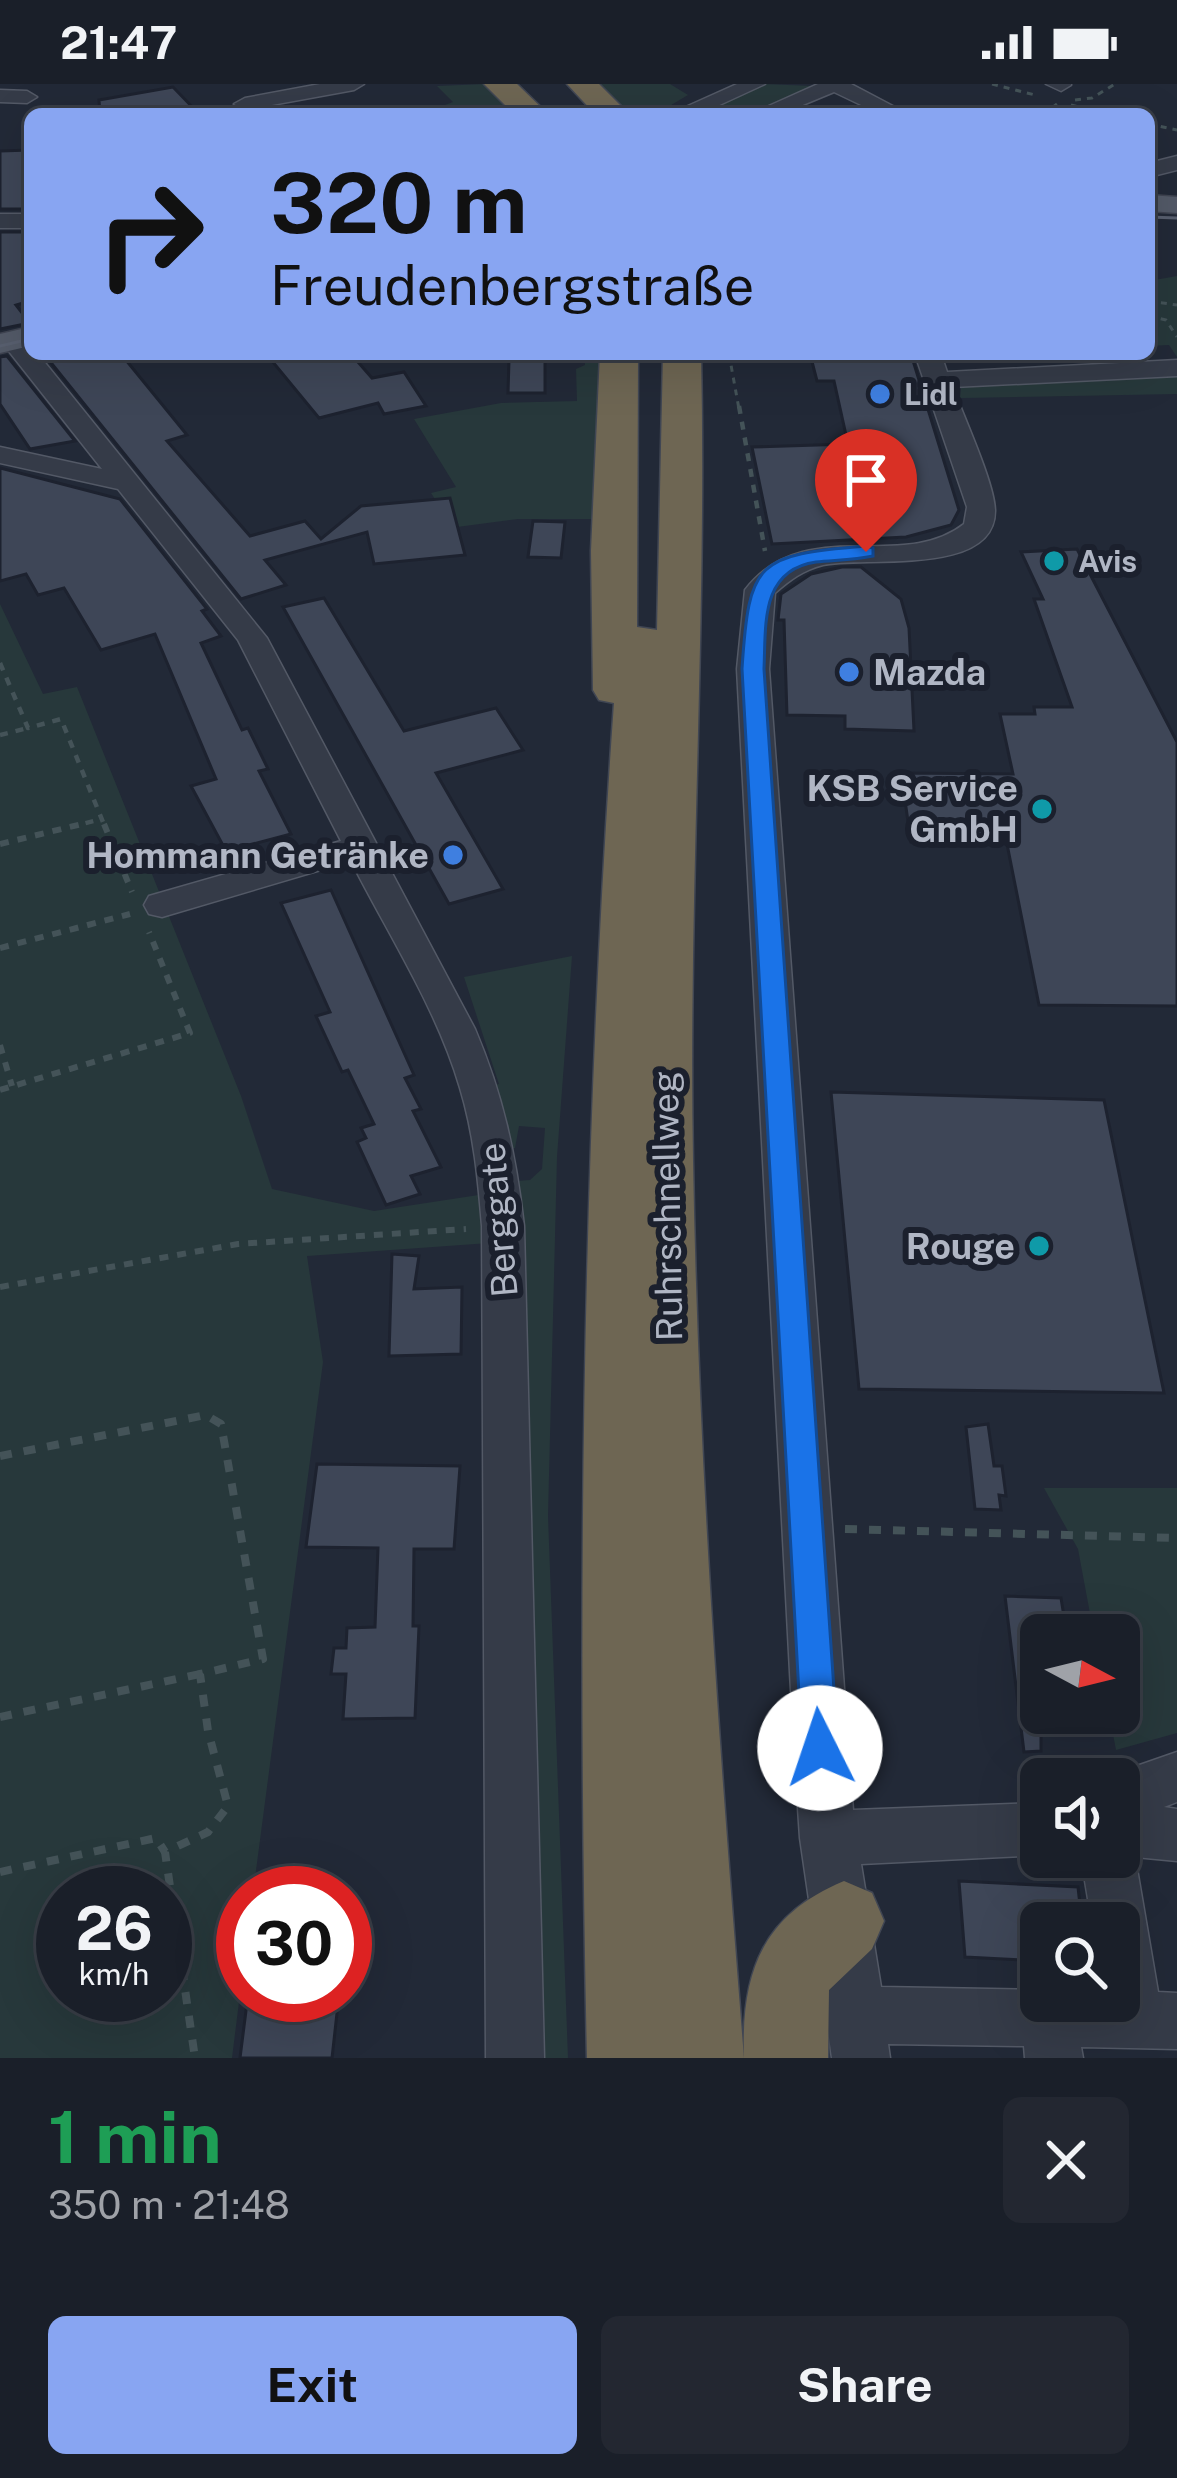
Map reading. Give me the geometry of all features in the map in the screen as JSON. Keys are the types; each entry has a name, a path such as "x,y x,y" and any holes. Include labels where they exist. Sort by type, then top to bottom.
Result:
{"highway":[{"path":"499,84 525,108"},
{"path":"526,84 552,108"},
{"path":"555,84 580,108"},
{"path":"582,84 607,108"},
{"path":"630,360 613,644 650,861"},
{"name":"Ruhrschnellweg","path":"629,2058 612,1470 650,861 685,491 682,360"},
{"path":"650,861 706,720 722,521 712,360"},
{"name":"Ruhrschnellweg","path":"650,861 684,1786 702,2058"},
{"path":"786,2058 783,1998 796,1960 844,1921"}],"street":[{"path":"227,84 248,108"},
{"path":"253,108 354,84"},
{"path":"694,108 754,84"},
{"path":"777,108 835,84 885,108"},
{"path":"0,96 39,105"},
{"name":"Berggate","path":"30,360 252,638 456,1029 479,1084 495,1144 503,1226 515,2058"},
{"path":"1140,1978 1156,2020 1051,2038 860,2036 827,1838 754,738 757,604 760,590 773,574 805,557 928,549 963,541 975,532 981,507 933,367 1177,368"},
{"path":"0,455 127,483"},
{"path":"147,899 360,847"},
{"path":"1140,1794 1177,1777"},
{"path":"827,1838 1020,1830"},
{"path":"1140,1831 1177,1835"}],"path":[{"path":"1155,317 1166,320 1177,337"},
{"path":"730,360 763,544 773,574"},
{"path":"0,664 28,728"},
{"path":"0,736 61,719 102,819 147,899"},
{"path":"0,844 102,819"},
{"path":"0,948 140,911 190,1034 0,1090"},
{"path":"0,1045 12,1086"},
{"path":"0,1287 238,1244 503,1226"},
{"path":"0,1456 206,1415 220,1424 263,1659 0,1717"},
{"path":"806,1528 1177,1538"},
{"path":"165,1852 208,1832 228,1806 208,1731 200,1674"},
{"path":"0,1872 156,1838 165,1852 195,2058"}],"shaded area":[{"path":"485,84 511,108 450,108 445,105 453,102 437,86"},
{"path":"600,84 670,84 688,95 666,108 624,108"},
{"path":"764,84 813,86 764,108 708,108"},
{"path":"1177,276 1177,357 1169,345 1155,346 1155,280"},
{"path":"585,360 604,360 601,519 518,519 457,527 450,498 435,499 431,493 456,487 414,419 501,403 577,401 576,369 585,365"},
{"path":"1177,372 1177,394 960,398 961,388 968,385"},
{"path":"0,604 43,694 77,687 241,1096 272,1189 374,1211 485,1194 489,1243 307,1256 323,1362 257,1866 216,1866 216,2022 236,2022 232,2058 0,2058"},
{"path":"572,956 557,1157 548,1516 568,2058 541,2058 517,1181 530,1180 542,1169 545,1128 519,1126 515,1148 510,1148 494,1085 499,1084 464,977"},
{"path":"1044,1488 1177,1488 1177,1733 1116,1750 1113,1734 1140,1734 1140,1614 1090,1614 1078,1549"}],"building":[{"path":"173,87 193,108 100,108 99,100"},
{"path":"24,150 24,209 0,209 0,151"},
{"path":"0,232 24,232 24,303 16,305 24,324 0,329"},
{"path":"7,356 75,441 30,449 0,404 0,357"},
{"path":"49,360 126,360 187,435 167,441 250,536 305,521 321,539 361,506 450,498 465,555 374,564 367,532 265,560 286,585 241,599"},
{"path":"356,360 372,378 404,372 426,406 384,414 378,403 319,418 272,361"},
{"path":"509,360 545,360 545,393 508,393"},
{"path":"812,360 913,360 959,510 951,525 906,537 772,544 752,447 848,444 834,381 817,381"},
{"path":"0,468 120,499 207,609 202,611 221,636 201,643 242,730 248,728 268,769 259,771 291,834 226,851 191,786 216,779 155,634 101,650 64,588 38,595 26,574 0,581"},
{"path":"533,521 565,522 561,558 528,557"},
{"path":"1077,549 1177,742 1177,1006 1039,1005 1007,844 911,842 901,773 1013,774 1000,714 1035,714 1034,707 1072,707 1034,599 1043,599 1021,552"},
{"name":"Mazda","path":"861,567 901,599 909,628 914,731 845,729 845,716 787,715 784,620 778,620 781,594 811,574"},
{"path":"324,598 404,731 496,708 523,750 436,773 503,889 449,904 283,607"},
{"path":"331,890 414,1075 405,1078 421,1109 413,1111 441,1167 411,1176 420,1194 386,1205 357,1142 366,1138 361,1128 374,1124 316,1016 330,1012 281,903"},
{"name":"Rouge","path":"831,1092 1104,1100 1164,1393 859,1389"},
{"path":"392,1254 419,1256 414,1289 462,1287 461,1354 389,1356"},
{"path":"988,1424 994,1466 1002,1466 1006,1496 999,1495 1001,1510 975,1509 966,1427"},
{"path":"317,1464 460,1466 454,1549 414,1549 413,1626 419,1626 415,1718 343,1719 346,1674 331,1674 334,1648 346,1648 347,1628 375,1627 378,1548 306,1547"},
{"path":"1005,1596 1061,1598 1064,1614 1020,1614 1020,1719"},
{"path":"1022,1734 1041,1734 1041,1751 1024,1752"},
{"path":"959,1881 1078,1887 1080,1902 1020,1902 1020,1960 965,1957"},
{"path":"245,2022 336,2022 332,2058 240,2058"}],"tram line":[{"path":"1155,217 1177,218"},
{"path":"0,346 24,340"}],"place":[{"name":"Lidl","path":"880,394"},
{"name":"Avis","path":"1054,561"},
{"name":"Mazda","path":"849,672"},
{"name":"KSB Service GmbH","path":"1042,809"},
{"name":"Hommann Getränke","path":"453,855"},
{"name":"Rouge","path":"1039,1246"}],"route":[{"path":"820,1748 753,669 757,604 760,590 773,574 805,557 866,552"}]}
